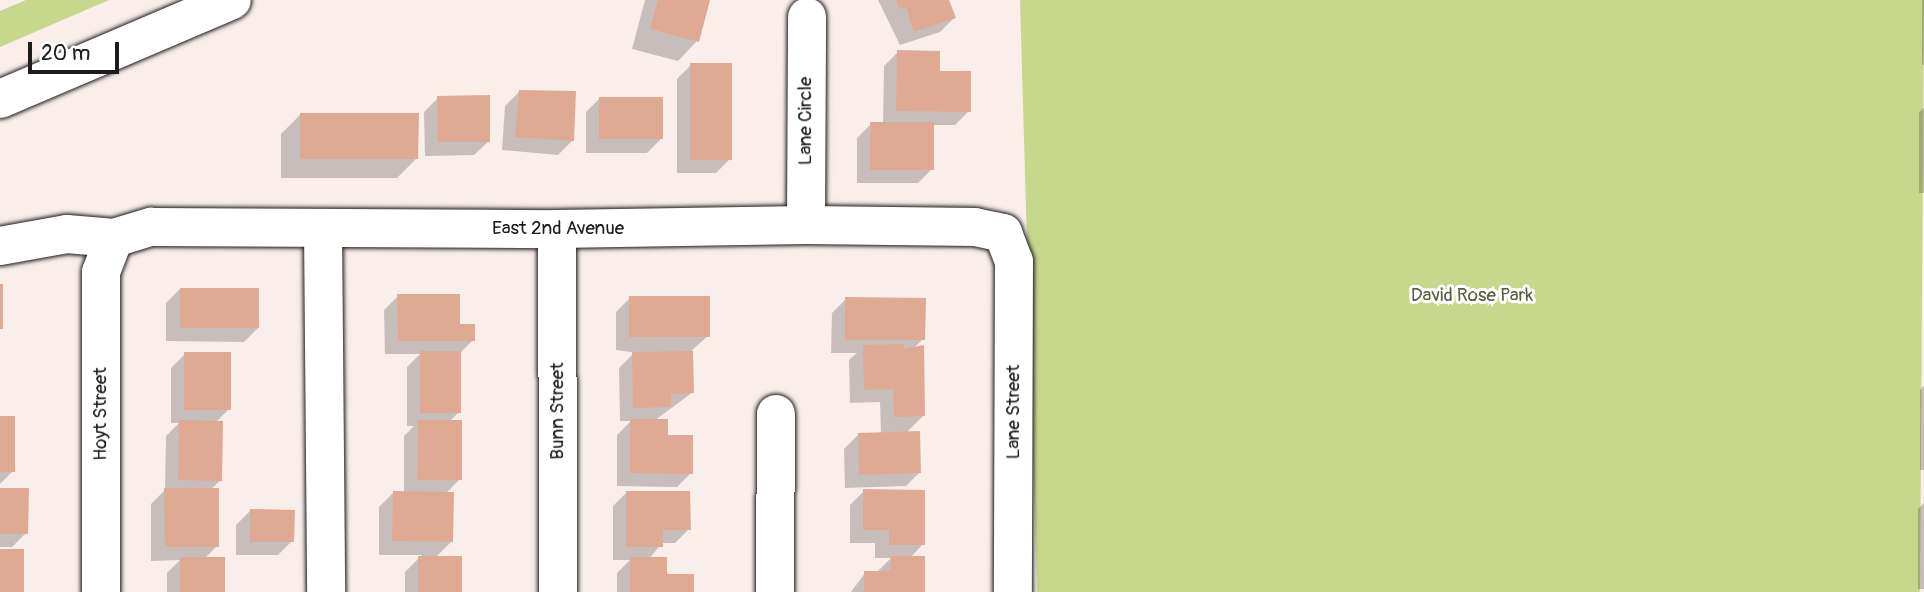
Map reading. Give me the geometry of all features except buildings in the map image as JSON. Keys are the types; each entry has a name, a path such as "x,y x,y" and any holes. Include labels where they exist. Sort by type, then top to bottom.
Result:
{"main road":[{"path":"0,99 232,0"},
{"name":"Lane Circle","path":"806,225 807,17"},
{"name":"East 2nd Avenue","path":"114,238 151,227 557,229 806,225 975,227 1003,233"},
{"path":"323,228 326,592"},
{"name":"Bunn Street","path":"557,229 558,592"},
{"name":"Lane Street","path":"1003,233 1014,261 1013,592"},
{"path":"0,246 67,234 114,238"},
{"name":"Hoyt Street","path":"101,592 101,272 114,238"},
{"path":"775,592 776,414"}],"green space":[{"path":"26,0 109,0 0,47 0,11"},
{"name":"David Rose Park","path":"1020,0 1924,0 1920,592 1037,592"}]}
